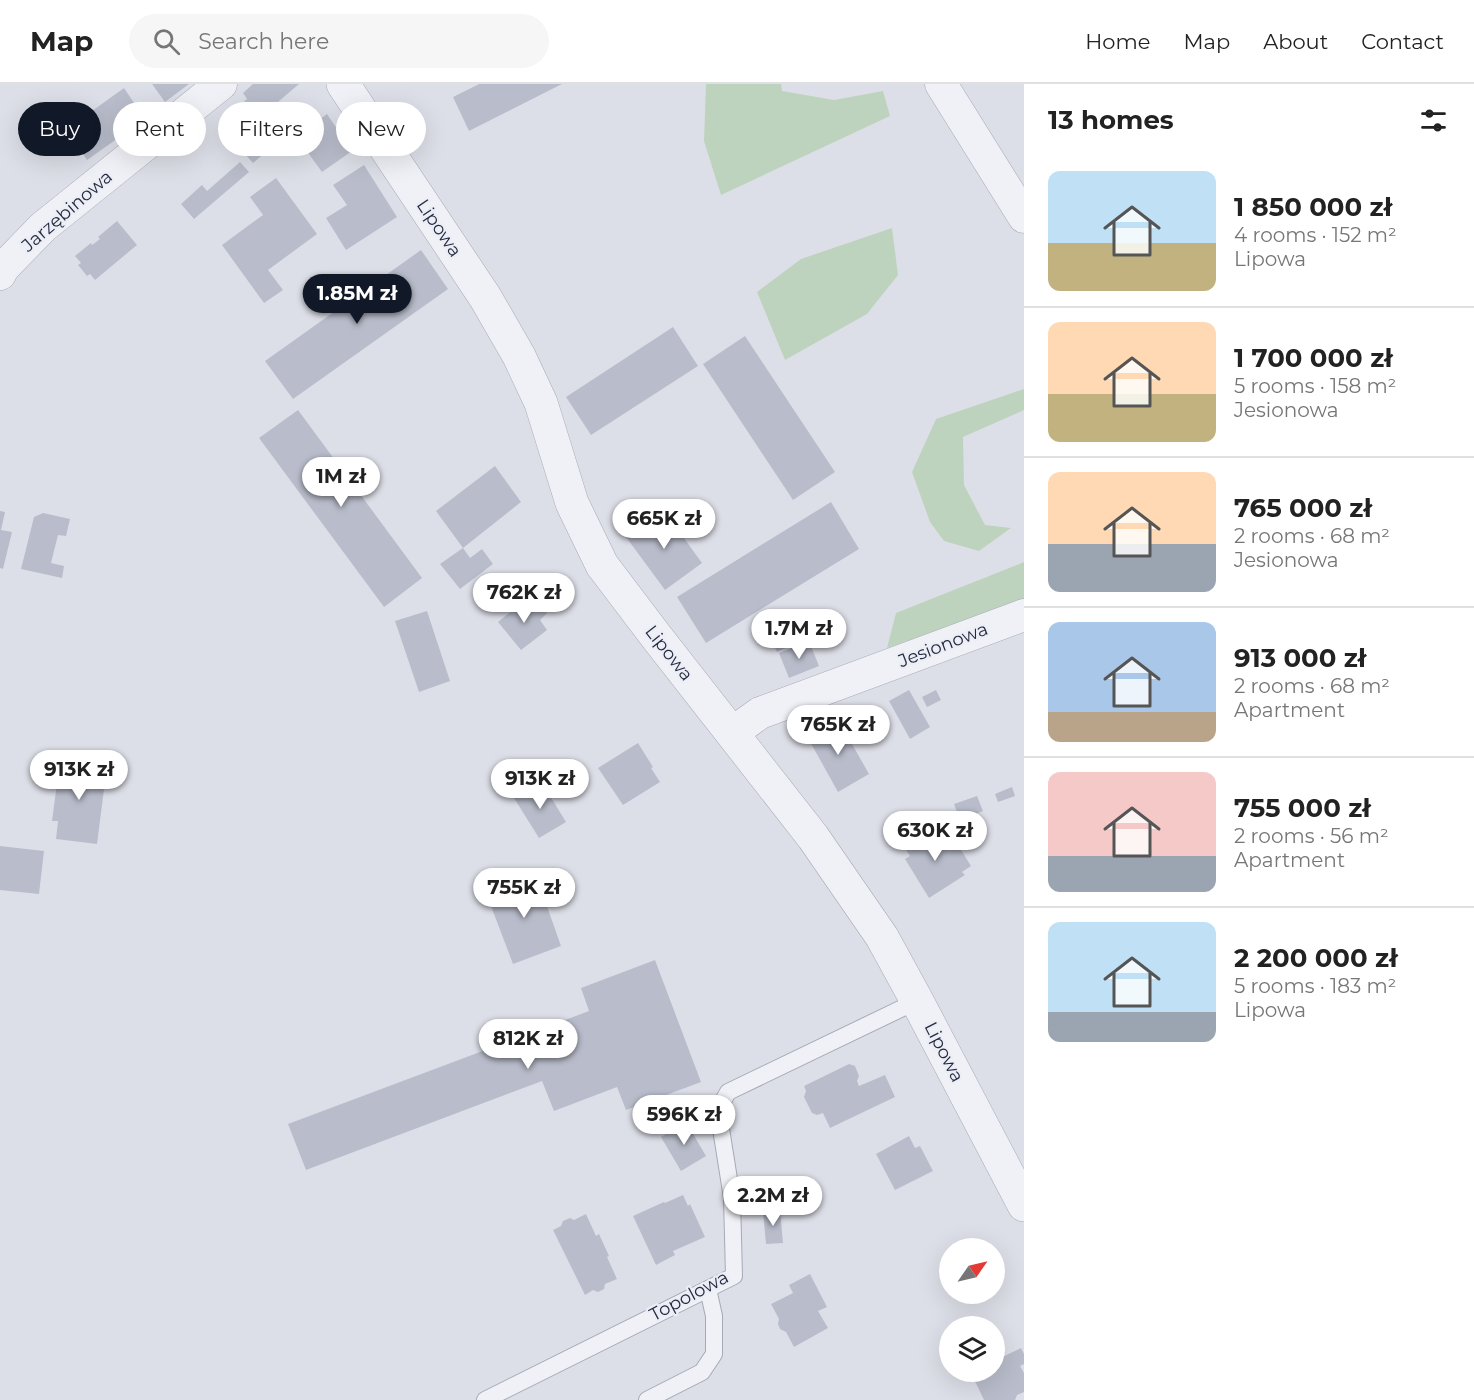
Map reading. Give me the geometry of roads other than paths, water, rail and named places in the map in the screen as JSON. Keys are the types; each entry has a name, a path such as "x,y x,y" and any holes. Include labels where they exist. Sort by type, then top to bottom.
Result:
{"street":[{"name":"Jarzębinowa","path":"0,274 42,227 221,84"},
{"name":"Lipowa","path":"343,84 485,297 519,356 541,403 572,503 602,565 846,882 882,937 1024,1205"},
{"path":"941,84 1015,183 1024,217"},
{"name":"Jesionowa","path":"732,733 760,713 1024,615"}],"lane":[{"name":"Topolowa","path":"485,1400 734,1276 732,1198 718,1110 728,1092 917,1001"},
{"path":"647,1400 702,1372 714,1354 714,1316 708,1289"}]}
